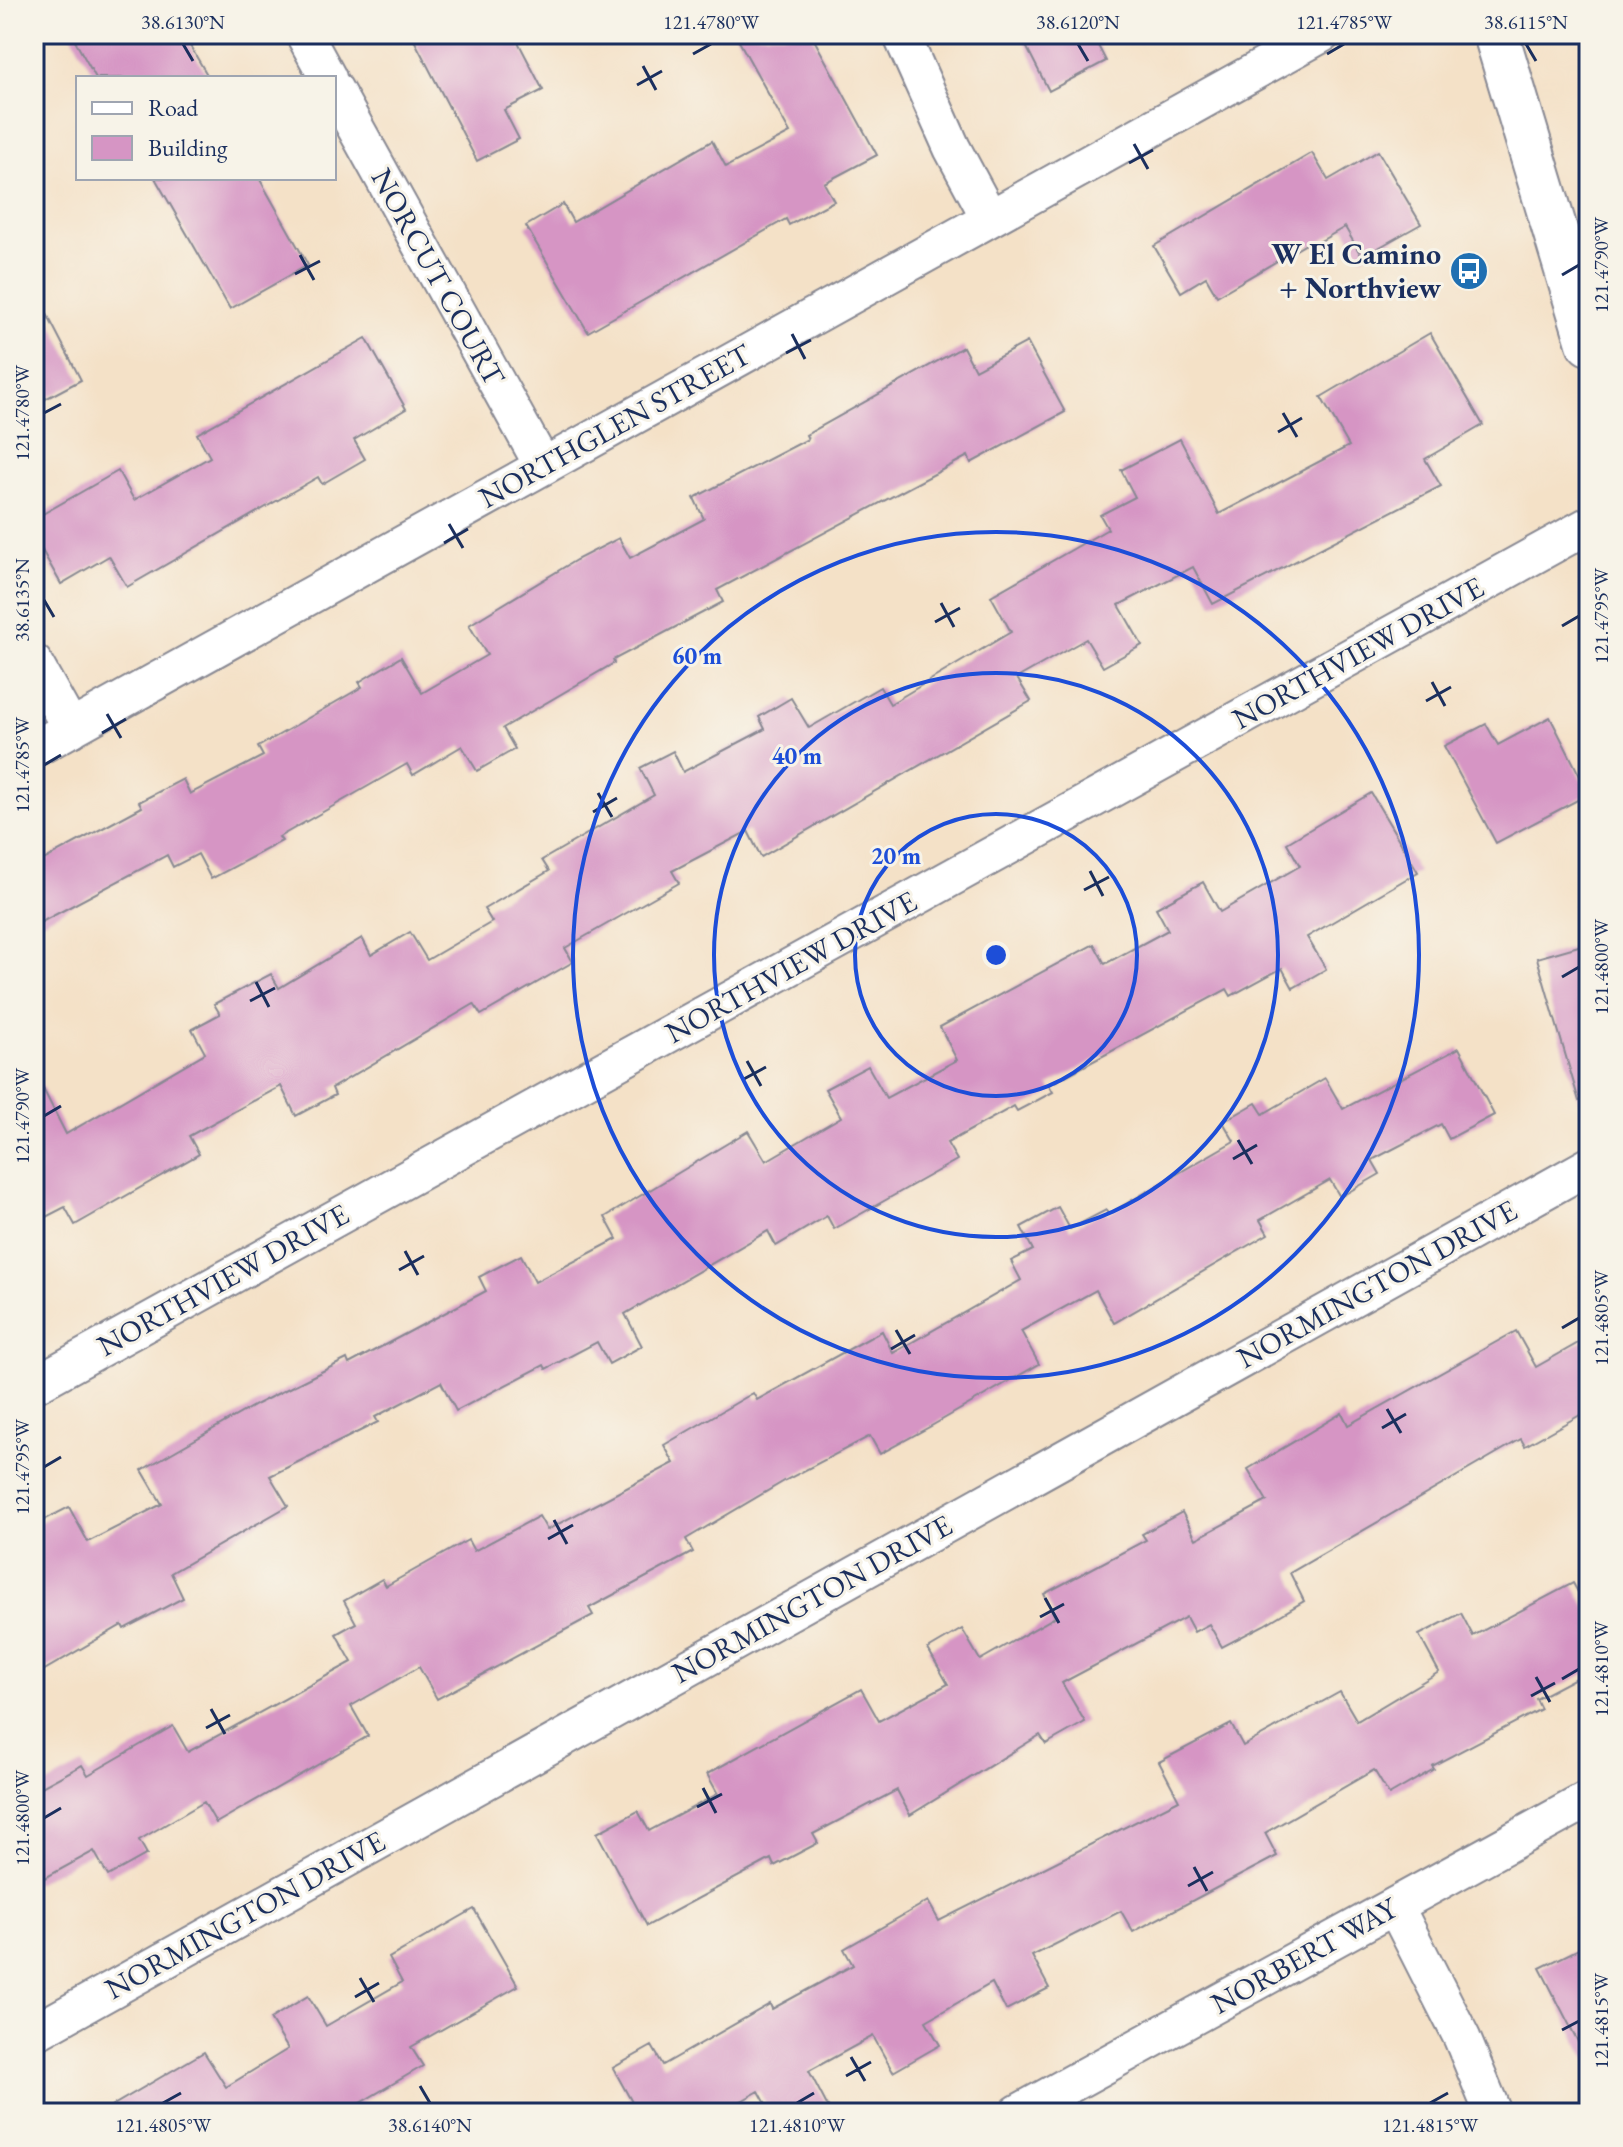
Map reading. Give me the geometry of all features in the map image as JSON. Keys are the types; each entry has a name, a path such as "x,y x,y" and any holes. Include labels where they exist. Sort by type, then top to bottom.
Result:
{"main road":[{"path":"1496,34 1589,343"}],"street":[{"path":"304,34 327,76"},
{"path":"901,34 952,148 989,217"},
{"name":"NORTHGLEN STREET","path":"34,749 1322,34"},
{"name":"NORCUT COURT","path":"336,93 543,466"},
{"name":"NORTHVIEW DRIVE","path":"34,1385 1589,525"},
{"path":"34,663 71,729"},
{"name":"NORMINGTON DRIVE","path":"34,2033 1589,1166"},
{"name":"NORBERT WAY","path":"1018,2113 1589,1799"},
{"path":"1395,1906 1462,2038 1493,2113"}],"building":[{"path":"71,34 183,34 208,76 95,76"},
{"path":"411,34 514,34 543,90 504,110 519,139 477,161"},
{"path":"735,34 811,34 877,155 824,183 834,201 789,225 786,219 588,332 526,226 563,204 573,222 712,141 726,167 790,133"},
{"path":"1020,34 1092,34 1106,61 1049,91"},
{"path":"1378,151 1421,224 1362,257 1345,227 1310,247 1308,243 1217,296 1206,277 1181,292 1154,246 1312,153 1328,180"},
{"path":"156,180 260,180 308,265 230,309"},
{"path":"34,289 81,380 34,405"},
{"path":"1430,333 1483,425 1425,459 1441,486 1213,604 1193,567 1119,605 1142,645 1103,667 1086,639 1017,678 1031,701 761,857 748,831 672,871 679,883 565,948 573,962 481,1015 474,1004 332,1088 335,1095 296,1116 281,1086 189,1136 199,1154 75,1225 65,1207 34,1223 34,1071 66,1134 205,1053 192,1029 220,1014 214,1004 271,974 279,988 362,938 371,955 410,932 427,960 492,922 484,909 549,871 542,860 654,795 640,768 673,751 683,772 765,729 759,717 791,698 809,728 880,687 890,704 1011,632 991,596 1108,529 1100,515 1135,497 1121,470 1180,439 1219,514 1349,446 1321,397"},
{"path":"366,338 406,409 354,440 365,459 322,484 318,477 127,587 109,556 61,584 34,536 34,519 118,471 134,500 210,457 197,434"},
{"path":"1027,342 1065,412 971,463 968,456 717,590 723,602 613,660 614,663 503,728 515,749 477,771 462,746 413,775 407,764 279,837 282,841 211,879 198,854 173,867 167,855 34,926 34,865 142,807 139,802 183,779 190,794 263,756 258,747 362,687 359,682 401,657 422,693 487,655 469,625 576,560 619,538 630,558 704,519 694,498 808,439 806,435 963,347 975,370"},
{"path":"1550,717 1589,794 1496,843 1444,746 1486,724 1498,745"},
{"path":"1371,793 1418,872 1307,937 1326,969 1293,988 1282,968 1231,996 1227,989 1049,1085 1053,1092 1017,1111 1014,1106 947,1143 957,1160 834,1229 827,1216 776,1246 768,1231 625,1314 642,1346 609,1364 597,1342 546,1369 544,1365 456,1411 441,1382 375,1417 378,1422 270,1476 288,1506 171,1573 183,1598 124,1629 122,1625 34,1676 34,1525 69,1507 88,1542 162,1504 142,1470 257,1404 347,1359 349,1364 486,1291 479,1277 521,1255 535,1282 617,1239 605,1217 748,1131 766,1161 841,1117 825,1089 868,1066 886,1098 957,1060 940,1027 1094,944 1105,964 1168,930 1156,908 1203,882 1220,912 1300,866 1287,843"},
{"path":"1589,943 1589,1099 1579,1101 1537,958"},
{"path":"1459,1048 1494,1115 1449,1139 1441,1124 1372,1160 1380,1174 1340,1197 1330,1180 1260,1220 1268,1234 1114,1323 1096,1290 1021,1331 1039,1364 880,1454 870,1436 786,1480 686,1539 693,1552 589,1608 593,1615 437,1699 419,1667 351,1706 368,1736 216,1823 204,1802 139,1840 147,1854 108,1876 94,1851 34,1884 34,1791 82,1765 88,1775 173,1726 188,1752 352,1662 336,1634 356,1623 344,1601 382,1579 386,1586 468,1540 474,1551 539,1516 547,1530 674,1463 664,1445 753,1393 757,1400 882,1331 893,1353 1021,1280 1011,1261 1033,1250 1021,1227 1058,1207 1070,1229 1106,1210 1108,1214 1234,1141 1223,1122 1256,1103 1263,1114 1325,1078 1343,1109"},
{"path":"1516,1331 1536,1367 1589,1337 1589,1410 1525,1446 1521,1439 1290,1573 1304,1601 1264,1625 1222,1647 1209,1624 1194,1632 1186,1617 1062,1683 1085,1722 1046,1744 1040,1735 910,1815 897,1790 813,1834 818,1843 774,1866 771,1859 647,1926 597,1833 638,1811 649,1831 718,1794 707,1774 861,1689 879,1721 948,1684 928,1649 962,1629 980,1660 1055,1617 1044,1594 1146,1540 1142,1534 1182,1512 1196,1539 1267,1501 1248,1469 1342,1413 1348,1425"},
{"path":"1573,1583 1589,1612 1589,1671 1536,1699 1541,1709 1432,1766 1434,1769 1389,1795 1374,1770 1265,1833 1277,1856 1133,1932 1121,1911 1032,1956 1049,1988 1006,2010 992,1983 926,2021 940,2045 893,2072 873,2036 809,2071 831,2113 771,2113 759,2091 720,2113 638,2113 613,2068 652,2046 663,2065 770,2004 772,2009 853,1965 844,1949 928,1901 939,1921 1179,1800 1159,1762 1231,1724 1243,1746 1340,1692 1357,1721 1439,1672 1419,1635 1461,1613 1473,1636"},
{"path":"474,1909 518,1986 411,2047 423,2066 343,2113 100,2113 204,2052 226,2087 288,2049 270,2019 308,1996 326,2026 402,1982 389,1958"},
{"path":"1589,1944 1589,2063 1540,1968"}],"place":[{"name":"W El Camino + Northview","path":"1469,271"}]}
